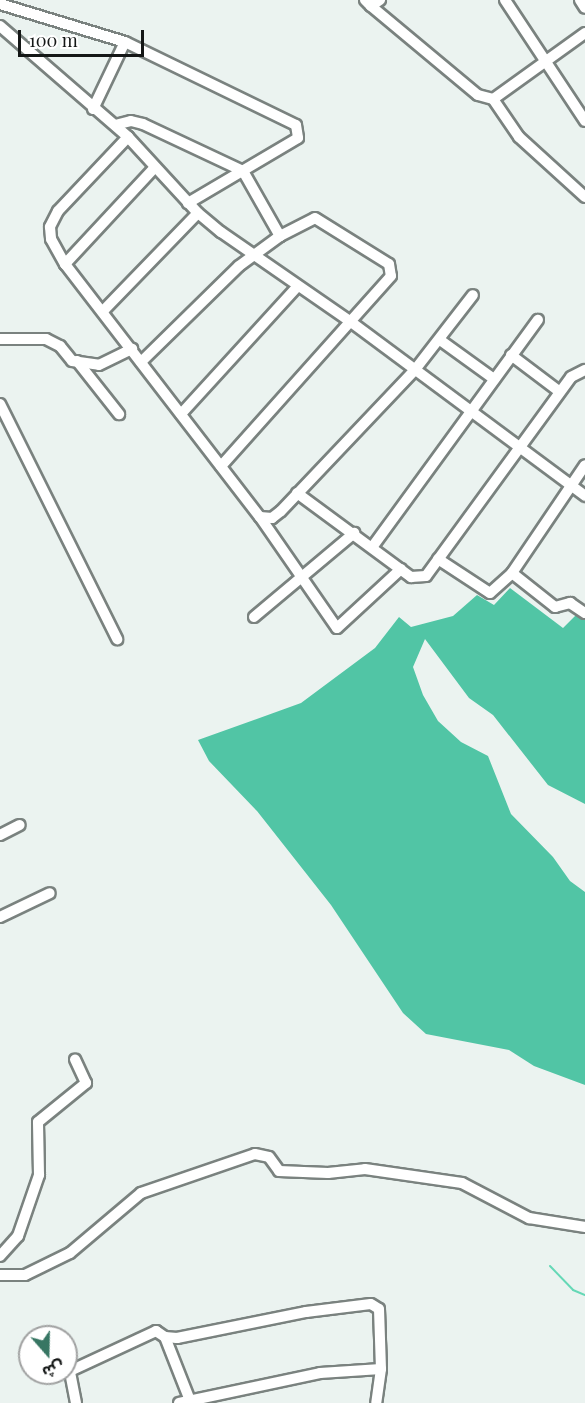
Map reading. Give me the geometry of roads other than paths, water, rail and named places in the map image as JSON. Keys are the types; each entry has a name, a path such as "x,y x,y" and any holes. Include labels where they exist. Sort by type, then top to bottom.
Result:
{"street":[{"path":"505,0 585,121"},
{"path":"580,0 585,8"},
{"path":"372,2 478,95 493,99 519,138 585,197"},
{"path":"0,4 125,42 296,125 297,138 188,203"},
{"path":"0,26 93,109 115,125 198,213 252,257 351,322 585,496"},
{"path":"493,99 585,33"},
{"path":"93,109 125,42"},
{"path":"115,125 131,121 143,124 243,171 280,236"},
{"path":"128,137 53,219 51,239 65,264 260,518 337,628 401,569"},
{"path":"65,264 155,167"},
{"path":"103,311 198,213"},
{"path":"141,362 252,257 280,236 308,221 321,219 389,264 391,276 221,466"},
{"path":"181,414 298,286"},
{"path":"260,518 272,518 414,371 473,295"},
{"path":"373,546 538,320"},
{"path":"0,339 46,339 60,346 77,362 119,414"},
{"path":"440,340 494,379"},
{"path":"77,362 99,365 132,349"},
{"path":"511,356 560,392"},
{"path":"297,493 373,546 401,569 418,578 426,576 560,392 583,368"},
{"path":"0,404 117,639"},
{"path":"438,559 490,593 512,573 585,465"},
{"path":"254,617 354,533"},
{"path":"512,573 555,607 570,603 585,613"},
{"path":"0,835 20,825"},
{"path":"0,917 50,893"},
{"path":"0,1256 18,1236 39,1175 38,1122 86,1083 75,1059"},
{"path":"0,1275 25,1275 70,1253 141,1192 255,1154 269,1157 279,1171 328,1173 365,1169 462,1183 529,1218 585,1227"},
{"path":"165,1337 371,1304 379,1309 381,1369 376,1403"},
{"path":"76,1403 70,1371 156,1331 165,1337 186,1402 271,1386 320,1372 381,1369"}],"waterway":[{"path":"550,1266 573,1290 585,1295"}]}
